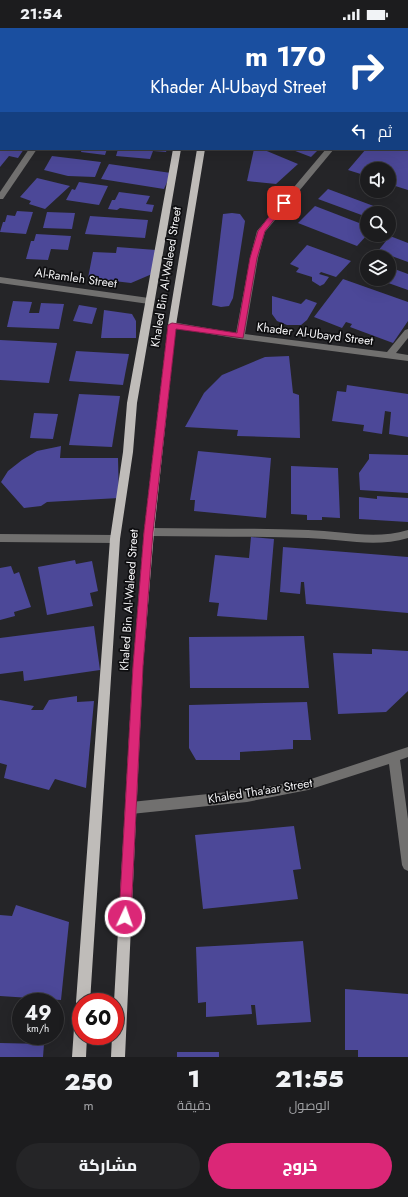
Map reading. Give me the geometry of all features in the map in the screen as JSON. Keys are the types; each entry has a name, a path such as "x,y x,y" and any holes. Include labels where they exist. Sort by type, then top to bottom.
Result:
{"main road":[{"name":"Khaled Bin Al-Waleed Street","path":"84,993 115,539 128,452 132,403 177,150"},
{"name":"Khaled Bin Al-Waleed Street","path":"118,1057 138,666 149,532 172,325 201,150"},
{"path":"79,1057 80,1045"}],"street":[{"path":"0,197 32,150"},
{"path":"240,336 254,258 262,231 329,150"},
{"name":"Al-Ramleh Street","path":"0,280 149,301"},
{"name":"Khader Al-Ubayd Street","path":"172,325 240,336 408,358"},
{"path":"390,355 408,332"},
{"path":"149,532 308,534 375,538 397,537 408,534"},
{"path":"0,538 115,539"},
{"name":"Khaled Tha'aar Street","path":"131,808 247,796 308,785 408,752"},
{"path":"394,757 408,865"}],"building":[{"path":"0,150 23,150 18,158 9,156 0,167"},
{"path":"82,150 107,150 105,155 81,152"},
{"path":"118,150 167,150 166,152 153,151 150,159 116,156"},
{"path":"254,150 264,150 298,164 276,184 247,181"},
{"path":"293,150 318,150 311,157"},
{"path":"365,150 408,150 408,190 396,186 396,162 360,162 360,174 348,170"},
{"path":"52,156 101,162 95,177 68,176 44,170"},
{"path":"109,164 171,173 164,189 101,179"},
{"path":"37,178 70,186 45,209 29,204 31,201 20,197"},
{"path":"79,182 108,186 99,205 66,200 72,189 75,190"},
{"path":"328,189 374,206 360,206 360,214 318,199"},
{"path":"119,192 150,196 146,204 154,205 152,212 120,208 117,210 108,209 112,200 115,200"},
{"path":"315,206 360,223 361,242 357,246 298,223"},
{"path":"17,211 33,212 26,234 0,232 7,215 15,216"},
{"path":"47,212 75,213 72,229 43,228"},
{"path":"223,214 240,214 245,221 233,298 229,306 221,307 212,305"},
{"path":"90,216 148,220 145,238 85,234"},
{"path":"36,234 71,236 68,250 51,249 48,260 26,259 31,241 34,241"},
{"path":"396,238 408,243 408,262 396,258 396,250 379,250 385,242 396,242"},
{"path":"307,245 351,261 336,277 321,272 319,274 329,277 324,284 320,286 312,281 312,277 296,272 299,268 290,264"},
{"path":"117,247 156,250 152,274 131,283 88,278 93,252 116,253"},
{"path":"396,270 408,274 408,290 396,286"},
{"path":"343,279 408,302 408,321 393,343 350,327 352,324 346,322 342,328 314,317"},
{"path":"272,296 301,304 306,299 317,303 307,320 301,325 287,325 277,321 272,314"},
{"path":"13,301 32,302 29,313 39,313 41,303 64,304 59,329 7,327"},
{"path":"79,305 97,308 92,324 73,321"},
{"path":"104,310 132,314 136,321 136,338 101,338"},
{"path":"0,340 57,343 49,383 0,380"},
{"path":"76,351 129,354 123,385 69,381"},
{"path":"289,356 293,393 299,395 300,438 237,436 238,430 185,427 204,393 222,375 265,357"},
{"path":"347,385 408,394 408,437 389,434 391,412 385,411 382,434 363,431 364,425 332,421 337,391 346,392"},
{"path":"79,394 120,396 112,447 69,445"},
{"path":"34,413 58,414 53,439 30,438"},
{"path":"61,446 60,458 118,458 119,498 47,502 41,506 24,508 1,482 8,471 37,451"},
{"path":"198,451 271,458 266,518 194,511 195,500 190,500"},
{"path":"369,454 408,455 408,493 360,490 359,473 369,459"},
{"path":"291,466 338,468 340,518 322,517 322,520 307,520 307,515 291,514"},
{"path":"377,496 408,498 408,522 359,519 359,497 377,499"},
{"path":"251,537 274,539 267,620 217,616 219,603 209,602 215,555 249,558"},
{"path":"283,547 408,557 408,613 306,604 304,582 301,582 300,594 280,592"},
{"path":"75,560 76,564 92,561 98,591 90,593 93,606 47,615 38,567"},
{"path":"11,566 14,574 19,572 31,607 14,612 15,616 0,620 0,568"},
{"path":"94,626 100,670 24,681 23,671 0,674 0,638"},
{"path":"304,636 309,688 190,688 189,637"},
{"path":"372,649 408,651 408,691 386,712 338,714 333,653 372,654"},
{"path":"77,696 77,702 94,701 86,788 55,779 49,790 4,778 7,765 0,763 0,700 34,706 31,710 43,710 49,700"},
{"path":"307,702 311,740 293,740 293,749 240,752 240,760 196,760 189,748 189,705"},
{"path":"294,826 301,869 293,870 298,899 203,909 195,835"},
{"path":"16,905 69,922 62,993 12,993 12,997 0,996 0,915 12,916"},
{"path":"303,941 311,1022 257,1025 255,1005 251,1005 252,1014 206,1017 206,1002 198,1003 196,947"},
{"path":"345,989 408,994 408,1057 358,1057 358,1050 345,1050"},
{"path":"0,1043 12,1043 12,1045 44,1045 43,1057 0,1057"},
{"path":"177,1052 219,1052 219,1057 177,1057"}],"route":[{"path":"125,917 138,666 149,532 172,325 240,336 254,258 262,231 284,203"}]}
